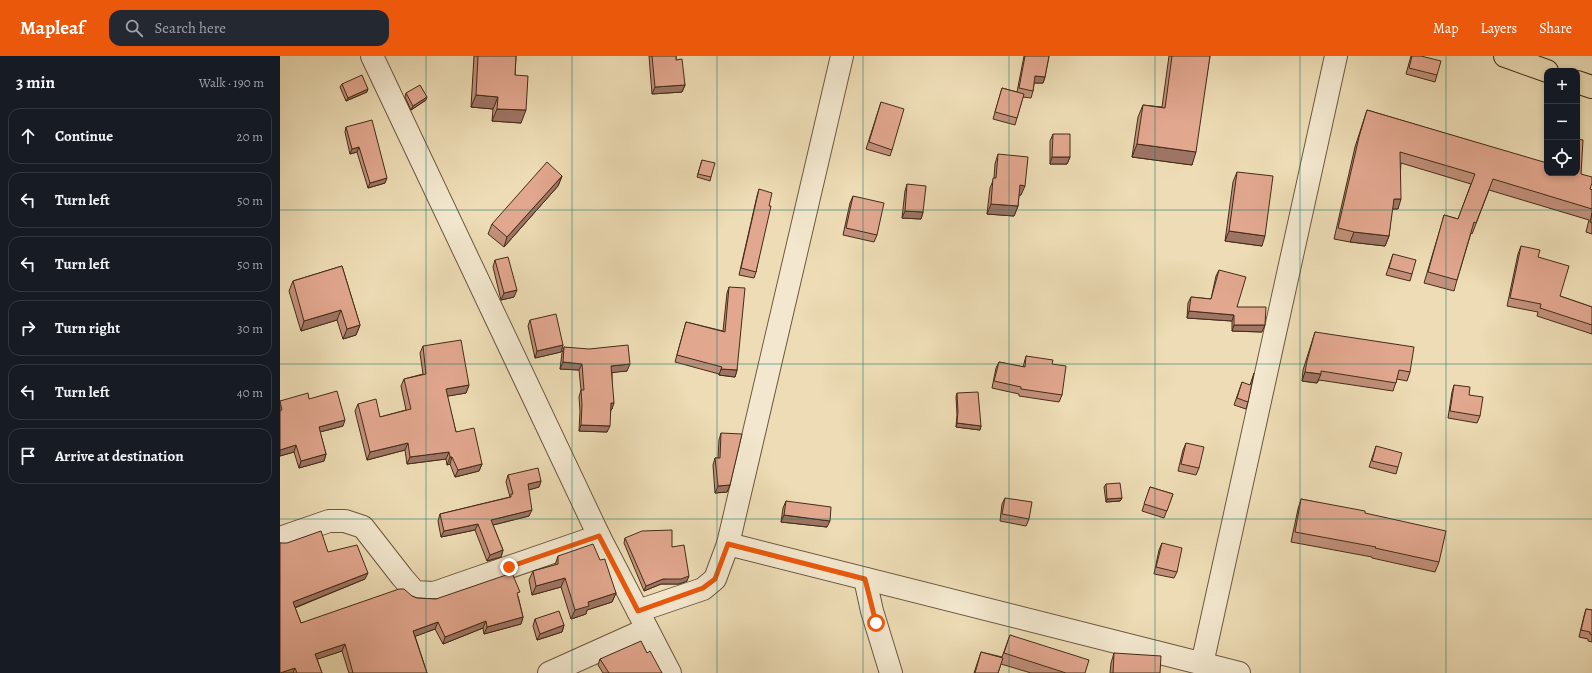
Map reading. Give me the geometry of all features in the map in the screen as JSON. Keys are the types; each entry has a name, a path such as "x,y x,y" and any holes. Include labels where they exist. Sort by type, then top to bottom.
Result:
{"highway":[{"path":"1505,56 1544,70"},
{"path":"1580,83 1592,87"}],"street":[{"path":"372,56 599,536 670,673"},
{"path":"549,673 703,588 715,579 728,544 842,56"},
{"path":"1202,664 1336,56"},
{"path":"280,538 329,521 345,521 363,526 415,592 434,593 599,536"},
{"path":"728,544 1239,673"},
{"path":"865,579 872,611 891,673"}],"building":[{"path":"478,56 516,56 515,75 528,76 526,110 497,109 498,97 476,95"},
{"path":"652,56 676,56 676,60 682,59 685,85 655,87"},
{"path":"1025,56 1049,56 1045,77 1035,76 1033,91 1019,88"},
{"path":"1172,56 1210,56 1196,152 1137,144 1143,105 1165,108"},
{"path":"1412,56 1421,56 1441,61 1437,75 1409,68"},
{"path":"362,75 368,89 348,98 342,84"},
{"path":"420,85 427,97 413,106 406,93"},
{"path":"1002,88 1024,94 1017,118 995,112"},
{"path":"881,102 904,109 892,150 869,142"},
{"path":"1367,110 1544,162 1544,176 1580,176 1580,140 1583,140 1581,174 1592,177 1590,189 1592,190 1592,209 1493,179 1476,223 1474,222 1457,280 1428,272 1444,215 1458,219 1475,174 1400,152 1401,199 1394,199 1389,236 1354,232 1338,228 1359,137"},
{"path":"372,120 387,178 370,183 359,147 352,149 346,127"},
{"path":"1053,134 1070,134 1070,157 1052,157"},
{"path":"998,154 1028,157 1025,186 1020,185 1018,206 991,204 993,178 996,178"},
{"path":"702,160 715,163 711,177 698,174"},
{"path":"547,162 562,176 507,237 492,224"},
{"path":"1237,172 1273,176 1265,236 1229,231"},
{"path":"907,184 926,186 923,212 905,211"},
{"path":"759,189 772,193 769,206 771,206 756,272 741,268"},
{"path":"853,196 884,203 877,235 846,228"},
{"path":"1521,246 1540,250 1538,257 1569,266 1560,296 1592,307 1592,325 1540,308 1541,304 1510,298"},
{"path":"1393,254 1416,260 1412,274 1389,268"},
{"path":"508,257 517,290 504,293 495,260"},
{"path":"342,266 360,325 347,329 341,310 304,321 293,281"},
{"path":"1219,270 1246,277 1237,307 1266,307 1265,325 1234,325 1234,315 1189,311 1191,297 1211,299"},
{"path":"729,287 745,288 737,370 721,369 722,367 677,355 686,322 725,332"},
{"path":"556,314 563,345 537,351 530,320"},
{"path":"1315,332 1414,347 1410,372 1399,370 1396,383 1321,371 1321,374 1305,372"},
{"path":"461,340 469,385 446,389 456,432 474,428 482,464 458,470 452,457 450,457 449,452 410,457 408,443 370,452 358,404 376,399 380,417 411,409 404,379 426,374 423,346"},
{"path":"628,345 630,364 611,366 614,403 611,403 610,426 581,425 581,390 584,390 582,364 563,362 564,347 589,349"},
{"path":"1026,356 1053,360 1052,364 1066,366 1062,395 1021,389 1021,387 994,381 999,362 1025,367"},
{"path":"1254,373 1248,402 1237,398 1242,382 1250,385"},
{"path":"1454,385 1470,387 1469,395 1483,397 1480,416 1450,411"},
{"path":"337,391 345,420 319,427 326,454 301,461 296,445 280,450 280,411 282,410 280,401 308,393 309,399"},
{"path":"978,392 981,426 957,423 957,393"},
{"path":"721,433 742,434 730,485 718,486 715,458 720,458"},
{"path":"1186,443 1204,447 1199,468 1181,464"},
{"path":"1376,446 1402,453 1398,467 1372,461"},
{"path":"538,468 541,481 528,484 532,510 491,520 503,550 490,555 478,524 444,531 440,514 511,497 511,494 513,494 508,475"},
{"path":"1120,483 1122,498 1107,499 1106,484"},
{"path":"1150,487 1173,494 1167,511 1144,504"},
{"path":"1005,498 1032,502 1029,519 1002,514"},
{"path":"1301,499 1365,511 1365,513 1446,531 1439,562 1375,548 1376,547 1295,532"},
{"path":"786,501 831,507 830,521 784,515"},
{"path":"672,530 672,547 684,545 689,576 681,579 663,579 646,586 625,538 642,531"},
{"path":"321,531 328,552 357,545 368,573 293,602 301,623 399,589 404,589 412,596 417,598 436,599 512,573 520,592 517,593 523,617 487,627 486,621 445,637 438,622 413,631 427,673 353,673 345,644 315,654 322,673 297,673 295,668 280,673 280,543 287,543"},
{"path":"1162,543 1182,548 1177,572 1156,567"},
{"path":"593,544 600,560 605,559 616,593 588,602 589,606 575,610 565,578 536,586 533,571 558,564 558,556"},
{"path":"1586,609 1592,610 1592,635 1590,632 1581,630"},
{"path":"559,611 564,625 540,634 535,619"},
{"path":"1010,635 1089,660 1085,673 1066,673 1004,653"},
{"path":"641,641 647,653 650,651 662,673 609,673 600,659"},
{"path":"981,652 1003,658 998,673 975,673"},
{"path":"1114,653 1161,656 1160,673 1113,673"}],"route":[{"path":"509,567 599,536 638,611 703,588 715,579 728,544 865,579 876,623"}]}
